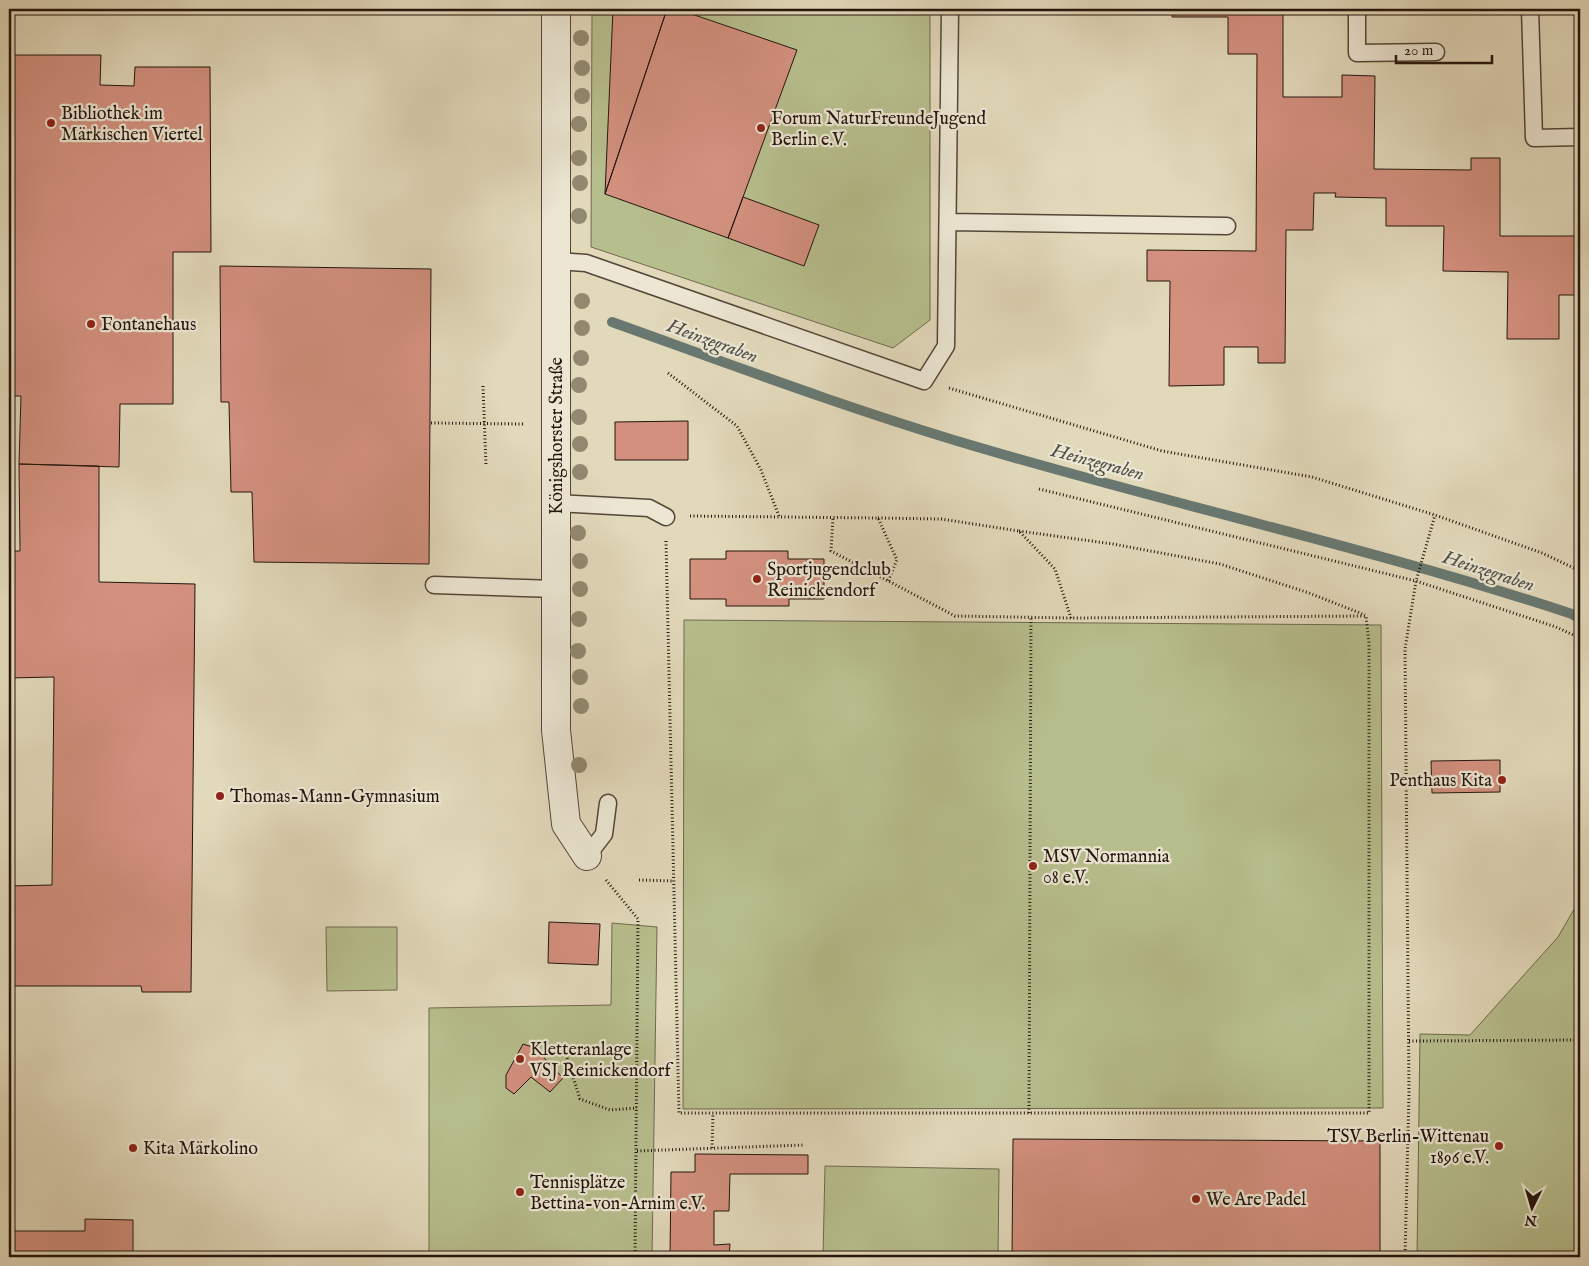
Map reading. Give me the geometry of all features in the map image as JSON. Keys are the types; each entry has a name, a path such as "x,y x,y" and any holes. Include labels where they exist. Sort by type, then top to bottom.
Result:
{"street":[{"name":"Königshorster Straße","path":"556,9 556,730 558,767 566,824 587,856"}],"lane":[{"path":"556,261 586,263 924,381 946,346 950,9"},
{"path":"1357,9 1357,54 1436,52"},
{"path":"1530,9 1534,138 1580,138"},
{"path":"948,222 1227,226"},
{"path":"556,503 649,508 666,516"},
{"path":"434,585 556,589"},
{"path":"587,856 604,834 608,803"}],"path":[{"path":"668,373 737,426 761,470 779,516"},
{"path":"924,381 1162,451 1312,477 1435,515 1542,553 1580,571"},
{"path":"483,386 486,465"},
{"path":"431,423 524,424"},
{"path":"1039,489 1416,581 1556,627 1580,638"},
{"path":"1405,1257 1409,1042 1406,649 1416,581 1435,515"},
{"path":"666,516 941,519 1113,544 1220,564 1309,593 1366,616 1369,644 1370,1113 679,1113 666,516"},
{"path":"833,518 831,551 955,616 1071,618 1366,616"},
{"path":"878,518 897,560 888,581"},
{"path":"1019,531 1055,569 1071,618"},
{"path":"1029,1113 1032,617"},
{"path":"587,856 638,918 635,1257"},
{"path":"639,880 674,881"},
{"path":"1409,1042 1580,1040"},
{"path":"564,1048 580,1099 610,1110 637,1108"},
{"path":"712,1114 712,1148"},
{"path":"636,1150 804,1145"}],"green space":[{"name":"Forum NaturFreundeJugend Berlin e.V.","path":"592,9 930,9 930,320 893,348 591,247"},
{"name":"MSV Normannia 08 e.V.","path":"684,620 1381,625 1383,1108 683,1109"},
{"name":"TSV Berlin-Wittenau 1896 e.V.","path":"1580,899 1580,1257 1417,1257 1420,1034 1470,1035 1558,937"},
{"path":"612,923 657,927 652,1257 429,1257 429,1008 611,1005"},
{"path":"326,927 397,927 397,990 327,991"},
{"path":"825,1166 999,1169 998,1257 823,1257"}],"building":[{"path":"613,9 667,9 605,194"},
{"path":"667,9 677,9 797,50 728,238 605,194"},
{"path":"1173,9 1283,9 1283,97 1342,97 1342,75 1375,76 1374,169 1471,170 1471,158 1500,158 1500,236 1580,236 1580,295 1559,295 1559,339 1507,339 1508,272 1443,271 1444,226 1386,226 1386,198 1335,197 1336,193 1314,193 1313,230 1286,230 1285,363 1258,363 1258,347 1224,347 1224,385 1169,386 1170,281 1147,281 1147,250 1256,251 1257,54 1228,54 1228,17 1172,17"},
{"name":"Fontanehaus","path":"9,55 101,55 100,85 134,86 135,67 210,67 211,252 173,252 173,404 120,404 119,467 19,464 21,396 9,396"},
{"path":"743,197 819,225 804,266 728,238"},
{"path":"220,266 431,269 429,564 254,562 252,492 231,492 229,402 221,402"},
{"path":"688,421 688,460 615,460 615,422"},
{"path":"19,464 99,466 99,582 195,584 191,992 142,992 141,986 9,986 9,886 52,885 54,677 9,678 9,551 20,551"},
{"name":"Sportjugendclub Reinickendorf","path":"726,551 788,551 788,559 824,559 824,599 789,599 789,606 726,606 726,599 690,599 690,559 726,559"},
{"path":"1500,760 1500,792 1432,793 1431,761"},
{"path":"549,922 600,924 598,965 548,963"},
{"path":"523,1044 535,1048 563,1078 550,1092 531,1077 514,1094 506,1088 506,1075"},
{"name":"We Are Padel","path":"1013,1139 1380,1141 1380,1257 1012,1257"},
{"path":"695,1154 808,1155 808,1174 730,1174 729,1211 714,1211 714,1245 730,1244 729,1257 670,1257 671,1172 695,1172"},
{"path":"85,1219 133,1220 133,1257 11,1257 11,1231 85,1231"}],"waterway":[{"name":"Heinzegraben","path":"612,322 792,387 928,432 1124,488 1423,569 1572,614 1580,619"}],"place":[{"name":"Bibliothek im Märkischen Viertel","path":"51,123"},
{"name":"Forum NaturFreundeJugend Berlin e.V.","path":"761,128"},
{"name":"Fontanehaus","path":"91,324"},
{"name":"Sportjugendclub Reinickendorf","path":"757,579"},
{"name":"Penthaus Kita","path":"1502,780"},
{"name":"Thomas-Mann-Gymnasium","path":"220,796"},
{"name":"MSV Normannia 08 e.V.","path":"1033,866"},
{"name":"Kletteranlage VSJ Reinickendorf","path":"520,1059"},
{"name":"TSV Berlin-Wittenau 1896 e.V.","path":"1499,1146"},
{"name":"Kita Märkolino","path":"133,1148"},
{"name":"Tennisplätze Bettina-von-Arnim e.V.","path":"520,1192"},
{"name":"We Are Padel","path":"1196,1199"}]}
